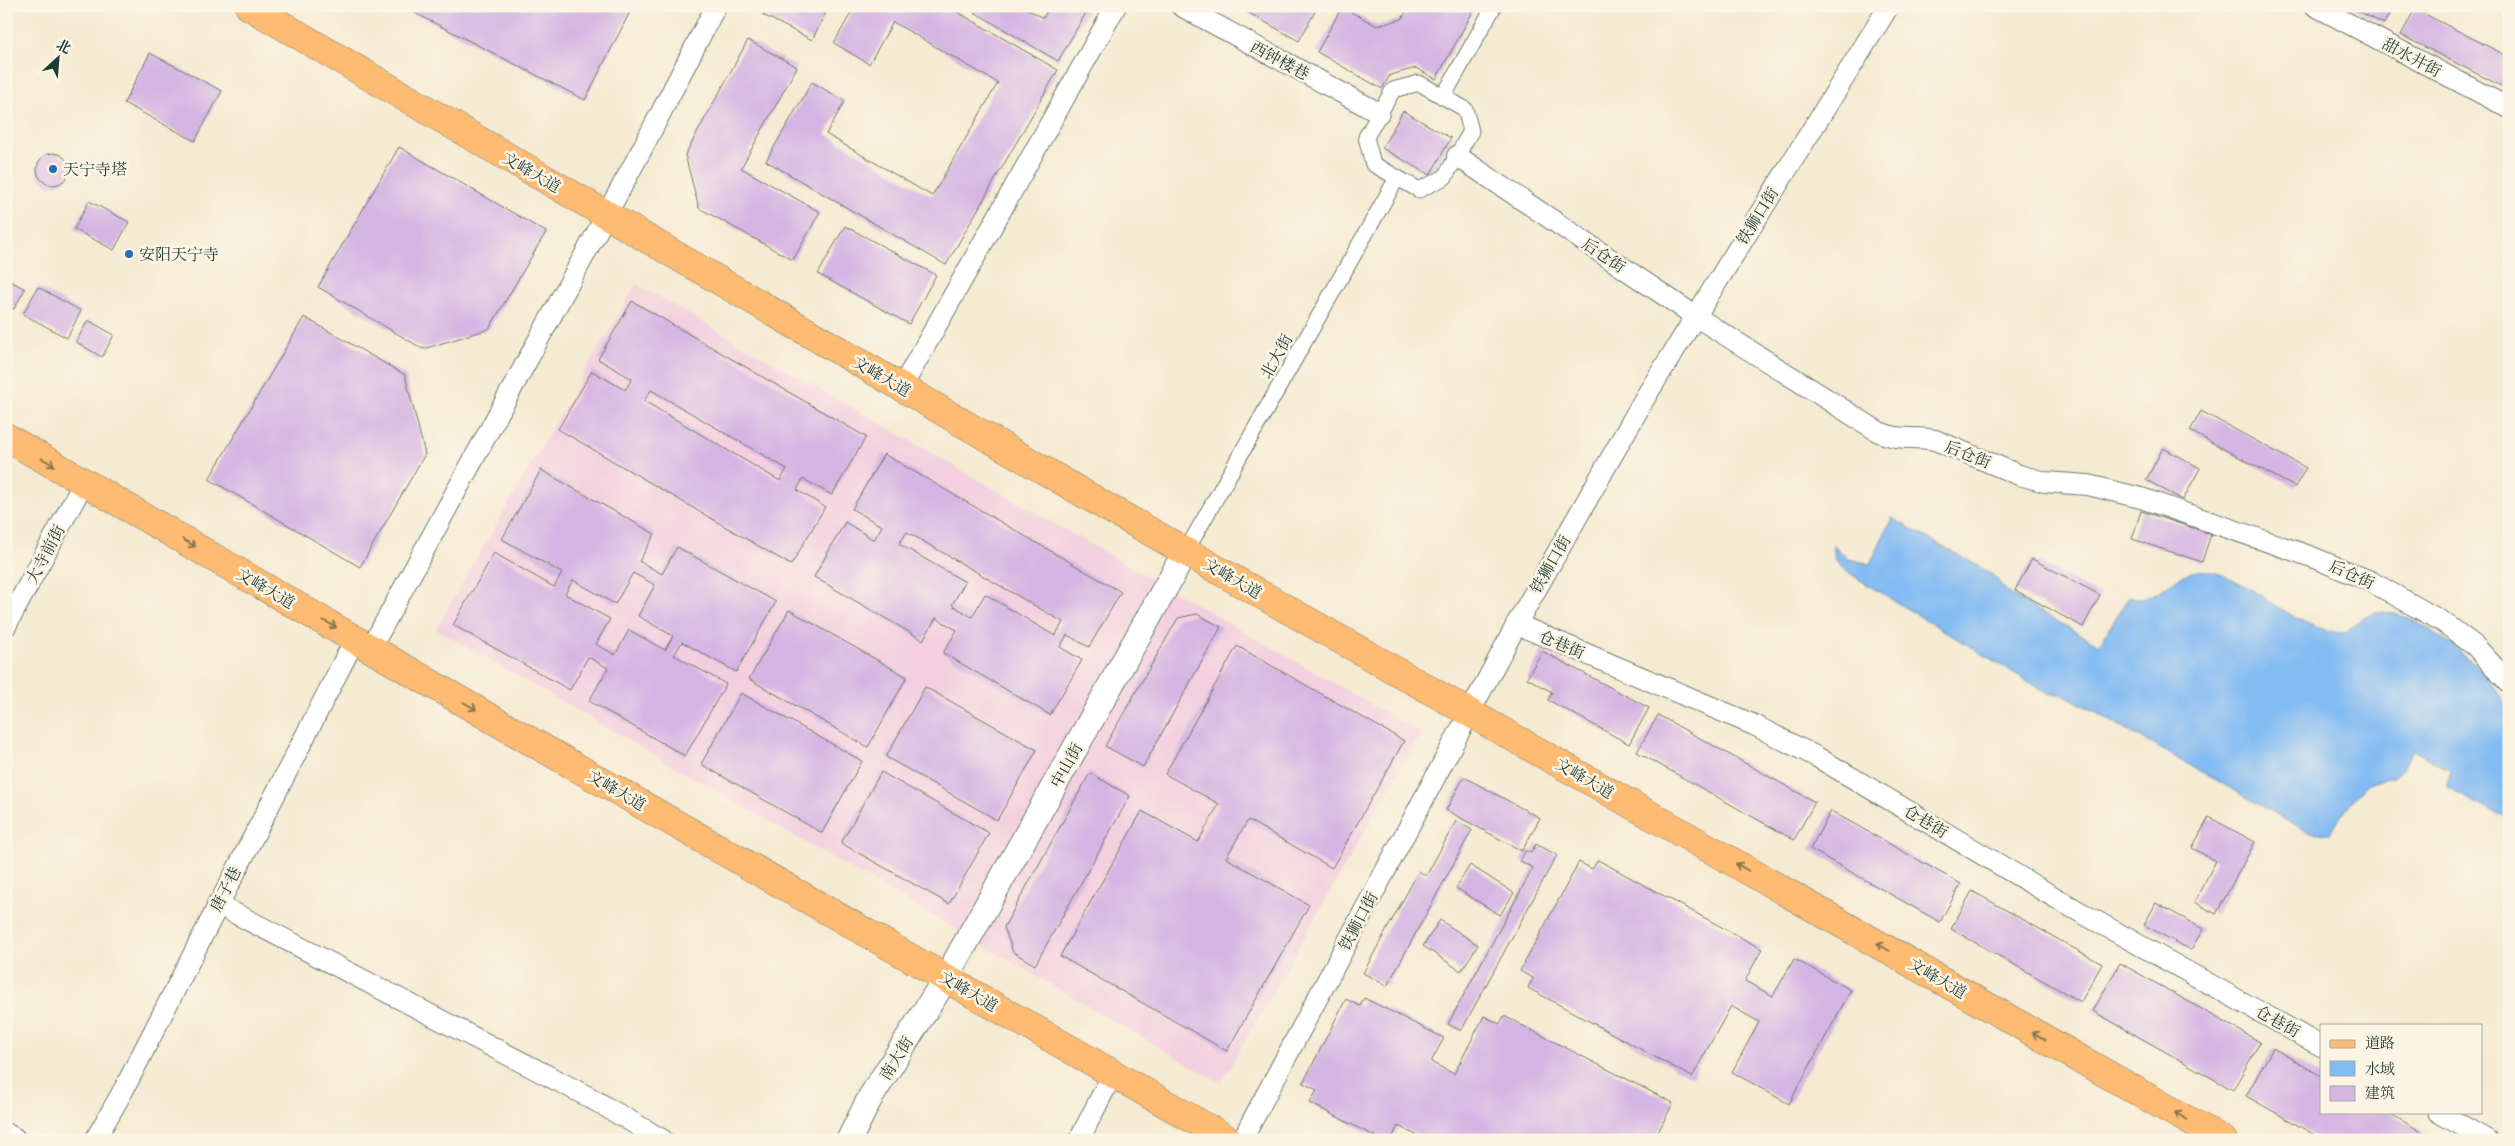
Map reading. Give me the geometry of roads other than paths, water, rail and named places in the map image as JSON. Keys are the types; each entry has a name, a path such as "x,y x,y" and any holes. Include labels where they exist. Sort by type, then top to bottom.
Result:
{"main road":[{"name":"文峰大道","path":"249,6 1186,551 2223,1140"},
{"name":"文峰大道","path":"6,437 363,644 1230,1140"}],"street":[{"name":"唐子巷","path":"95,1140 124,1089 217,904 607,215 716,6"},
{"path":"902,387 1116,6"},
{"name":"西钟楼巷","path":"1181,6 1379,113"},
{"path":"1443,97 1494,6"},
{"name":"铁狮口街","path":"1242,1140 1516,624 1646,396 1889,6"},
{"name":"甜水井街","path":"2315,6 2509,108"},
{"path":"1419,83 1443,97 1465,109 1471,131 1445,177 1419,190 1374,164 1366,137 1392,90 1419,83"},
{"name":"后仓街","path":"1457,156 1695,316 1879,432 1894,438 1921,437 1935,440 2019,475 2045,482 2095,486 2142,498 2312,557 2370,581 2443,622 2475,646 2509,683"},
{"name":"北大街","path":"1186,551 1397,178"},
{"name":"大寺前街","path":"6,626 84,482"},
{"name":"中山街","path":"946,978 1186,551"},
{"name":"仓巷街","path":"1516,624 1754,725 1817,757 2071,907 2320,1045"},
{"path":"217,904 587,1096 663,1140"},
{"name":"南大街","path":"849,1140 870,1098 946,978"},
{"path":"1079,1140 1113,1073"},
{"path":"2442,1114 2487,1140"},
{"path":"6,1136 13,1140"}],"water":[{"path":"1892,518 1992,574 2009,594 2099,645 2129,596 2141,598 2150,596 2181,577 2198,571 2207,571 2224,576 2241,584 2292,615 2327,631 2346,633 2363,617 2375,612 2391,613 2410,618 2450,643 2483,671 2509,707 2509,818 2490,811 2446,786 2451,771 2413,750 2403,768 2393,777 2369,783 2356,796 2330,833 2312,834 2063,694 2049,694 1876,590 1846,571 1835,561 1833,544 1848,559 1870,564"}],"place":[{"name":"天宁寺塔","path":"53,169"},
{"name":"安阳天宁寺","path":"129,254"}]}
